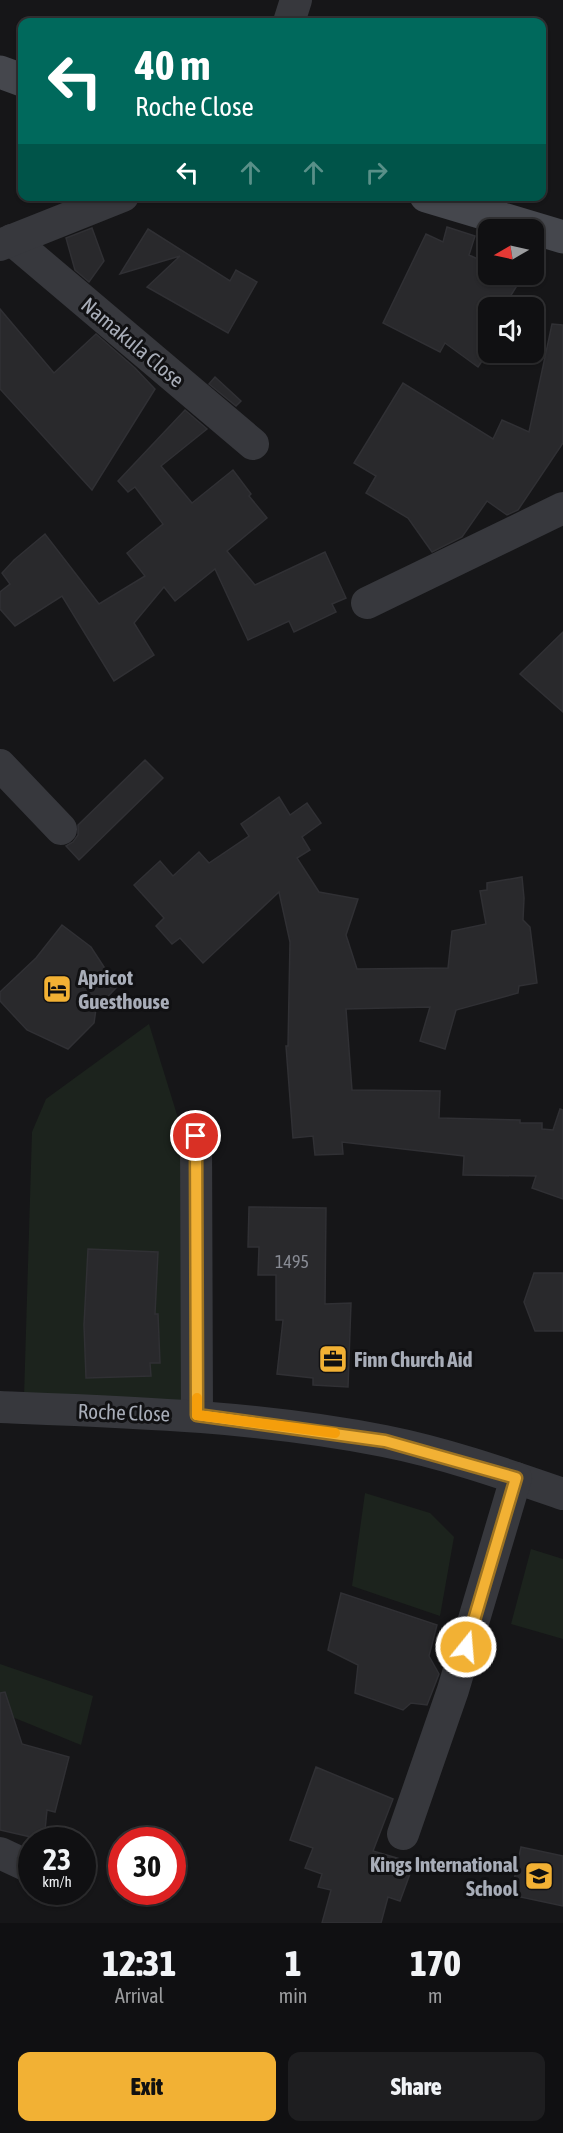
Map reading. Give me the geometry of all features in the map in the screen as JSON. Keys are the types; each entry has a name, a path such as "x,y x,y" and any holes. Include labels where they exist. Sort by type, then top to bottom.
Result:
{"street":[{"path":"290,18 296,0"},
{"path":"0,72 18,79"},
{"path":"6,243 111,201"},
{"path":"443,201 563,237"},
{"name":"Namakula Close","path":"6,243 253,444"},
{"path":"367,603 563,508"},
{"path":"0,765 61,829"},
{"path":"196,1136 197,1415"},
{"name":"Roche Close","path":"0,1407 197,1415 385,1441 516,1478 563,1494"},
{"path":"403,1834 453,1690 516,1478"},
{"path":"0,1853 18,1861"}],"shaded area":[{"path":"149,1024 182,1131 186,1404 24,1397 32,1132 46,1099"},
{"path":"365,1493 430,1513 454,1537 440,1616 352,1586"},
{"path":"531,1549 563,1559 563,1639 511,1624"},
{"path":"0,1664 93,1696 81,1745 0,1712"}],"building":[{"path":"447,227 475,236 469,255 478,259 478,285 517,285 510,297 478,297 478,363 481,363 478,367 445,343 440,352 383,323 426,234 443,242"},
{"path":"92,228 104,261 89,282 75,270 66,238"},
{"path":"148,229 230,281 236,270 257,282 228,333 147,287 180,256 120,274"},
{"path":"0,309 54,373 96,334 155,389 92,490 0,389"},
{"path":"552,324 563,325 563,443 518,510 507,515 487,501 462,537 432,552 408,518 366,493 376,476 354,463 403,383 493,439 502,420 529,432"},
{"path":"215,377 241,401 236,406 209,384"},
{"path":"185,410 207,429 161,466 192,503 233,470 251,494 249,496 267,518 227,551 255,585 325,552 346,598 332,604 336,612 294,632 289,621 248,640 215,569 175,601 164,587 134,623 154,655 114,681 62,596 15,626 0,609 0,592 10,584 2,573 45,534 99,604 145,576 127,553 163,524 135,487 128,492 118,481"},
{"path":"563,632 563,712 520,674"},
{"path":"145,760 163,778 79,860 66,846 78,835 78,825"},
{"path":"279,797 290,815 307,803 321,823 302,837 310,850 297,858 319,892 358,899 346,935 357,969 448,968 452,931 486,924 480,891 487,890 487,883 522,877 523,920 530,927 537,983 519,986 518,993 456,1010 445,1049 420,1041 430,1007 346,1009 352,1090 440,1091 439,1118 520,1120 520,1123 542,1123 542,1129 553,1130 560,1109 563,1110 563,1199 532,1188 536,1176 463,1175 464,1156 342,1142 343,1154 315,1155 313,1136 293,1138 286,1046 288,1046 290,942 279,892 203,963 180,938 172,944 156,926 164,918 134,885 160,861 173,876 199,852 209,863 249,836 241,824"},
{"path":"62,925 91,947 117,987 96,1009 94,1023 68,1049 27,1030 0,1001 0,992 36,958"},
{"path":"249,1207 326,1208 325,1304 351,1303 348,1387 313,1385 313,1378 277,1374 283,1320 276,1320 276,1275 258,1275 259,1247 248,1247"},
{"path":"88,1249 158,1252 155,1314 158,1314 160,1363 150,1363 151,1376 86,1378 84,1325"},
{"path":"534,1273 563,1273 563,1331 535,1331 524,1302"},
{"path":"341,1593 437,1625 429,1656 439,1674 427,1705 411,1703 403,1710 355,1693 358,1665 328,1650"},
{"path":"5,1692 22,1744 69,1757 55,1812 47,1810 45,1827 18,1827 18,1834 0,1830 0,1693"},
{"path":"316,1767 393,1799 373,1851 414,1863 400,1901 388,1897 381,1923 322,1923 331,1890 318,1887 322,1874 305,1868 313,1848 290,1840"},
{"name":"Kings International School","path":"521,1847 563,1856 563,1906 511,1895"}],"slow traffic":[{"path":"197,1398 197,1415 335,1433"}],"place":[{"name":"Apricot Guesthouse","path":"57,989"},
{"name":"Finn Church Aid","path":"333,1359"},
{"name":"Kings International School","path":"539,1876"}],"route":[{"path":"196,1136 197,1415 385,1441 516,1478 466,1647"}]}
